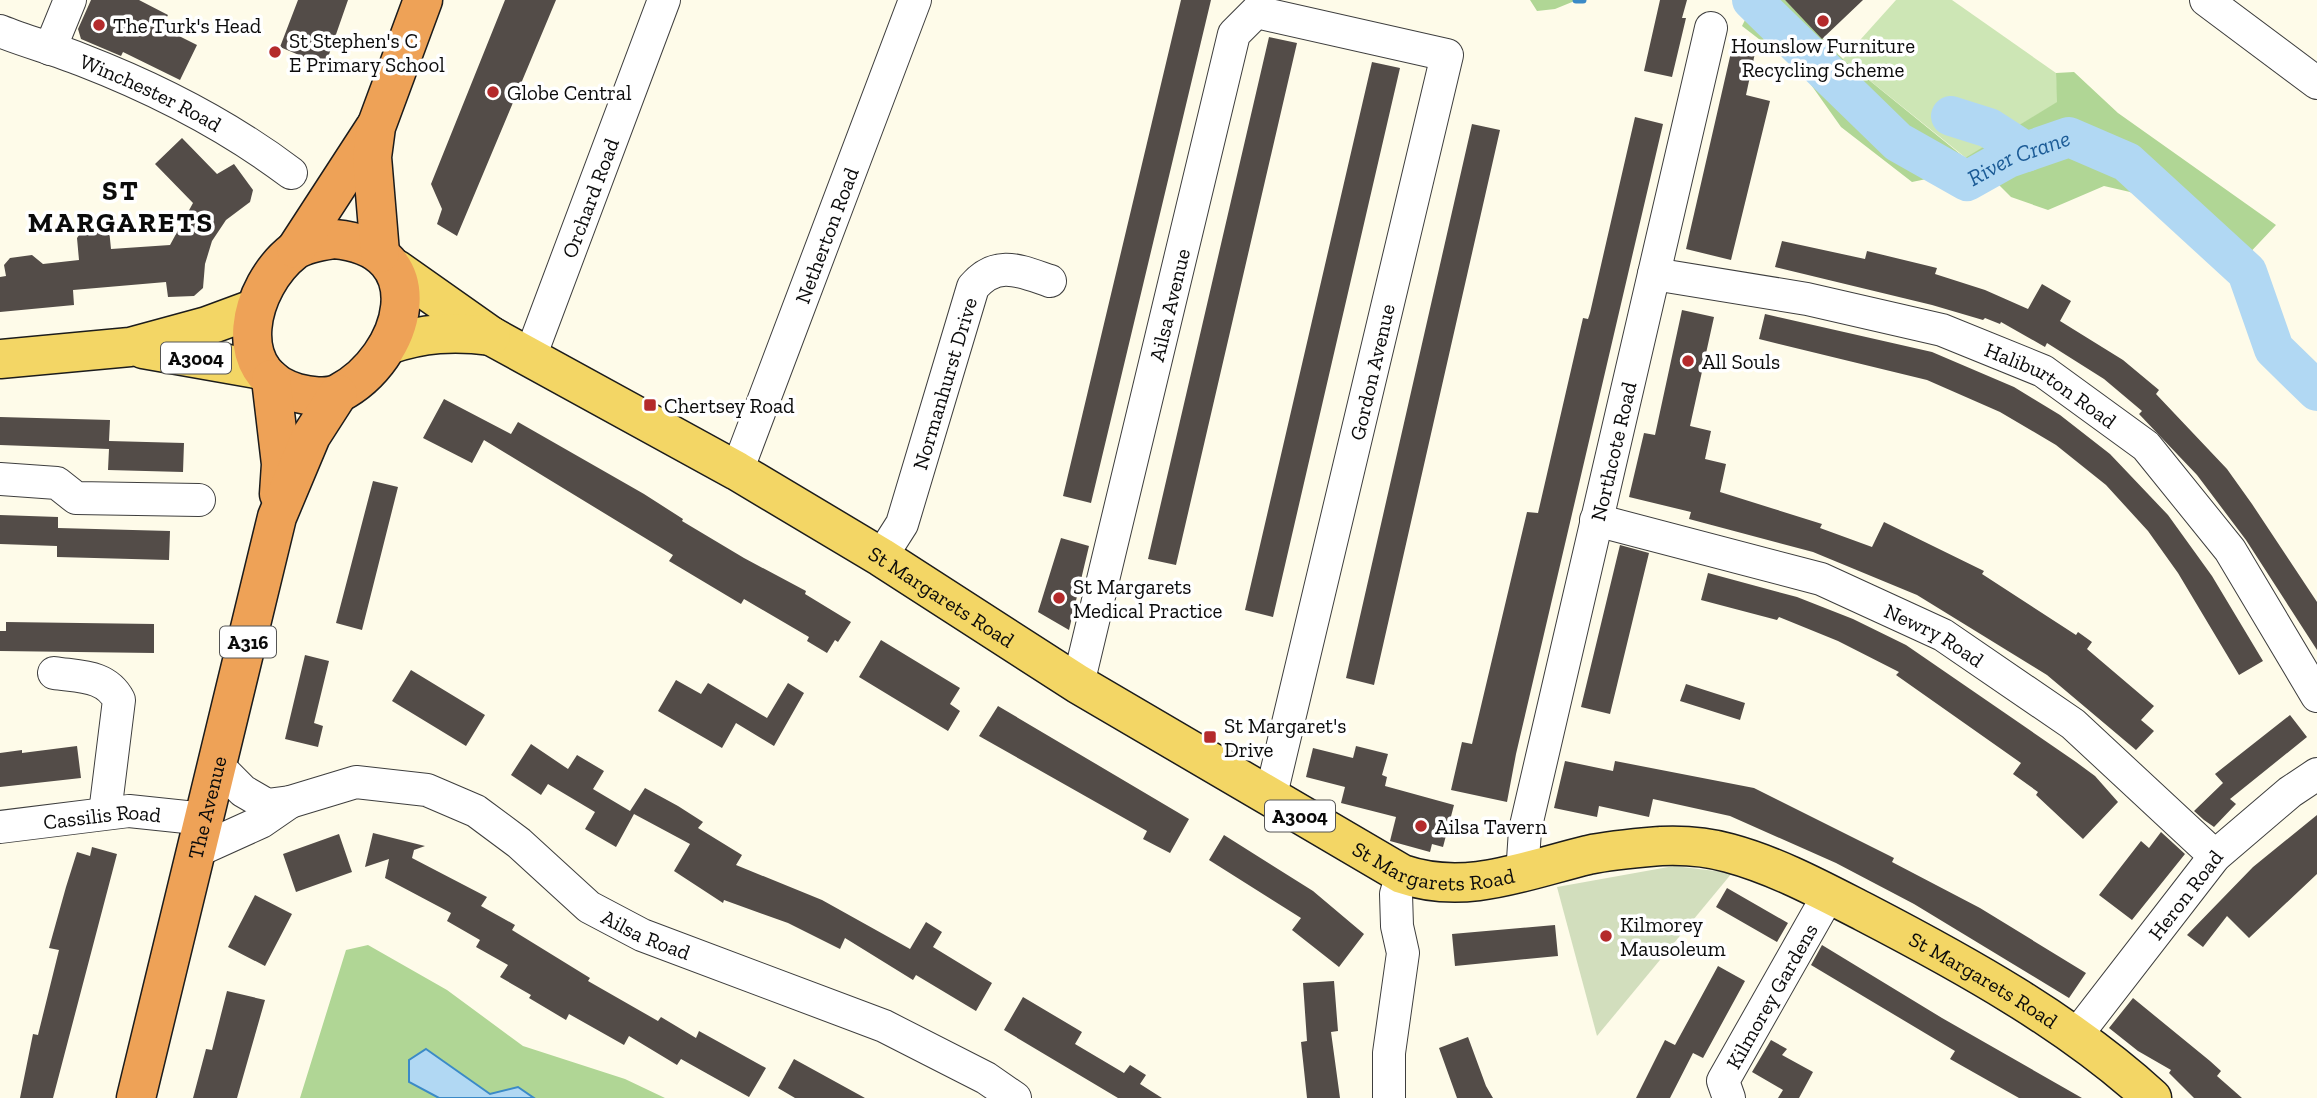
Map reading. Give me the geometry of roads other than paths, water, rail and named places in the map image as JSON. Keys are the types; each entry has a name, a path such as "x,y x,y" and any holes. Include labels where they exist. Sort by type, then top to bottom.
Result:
{"highway":[{"path":"376,127 296,250 268,280 253,309 253,340 266,374 296,393 338,394 374,363 388,345 399,313 372,157 376,127 423,0"},
{"path":"296,250 334,239 354,241 388,261"},
{"name":"The Avenue","path":"136,1098 277,517 281,464 266,374"},
{"name":"The Avenue","path":"277,517 307,445 324,411 338,394"}],"main road":[{"name":"St Margarets Road","path":"388,261 491,336 737,471 881,557 1078,684 1402,874 1449,883 1522,875 1612,851 1664,846 1699,847 1728,852 1768,866 1829,894 1961,966 2075,1037 2139,1093"},
{"name":"A3004","path":"0,359 130,347 207,326 253,309"},
{"name":"St Margarets Road","path":"388,345 428,333 460,332 491,336"},
{"name":"A3004","path":"130,347 266,374"}],"street":[{"path":"50,49 71,0"},
{"name":"Orchard Road","path":"530,357 664,0"},
{"name":"Netherton Road","path":"737,471 915,0"},
{"path":"2206,0 2317,83"},
{"name":"Ailsa Avenue","path":"1078,684 1234,34 1256,12 1336,29"},
{"name":"Northcote Road","path":"1522,875 1522,846 1711,28"},
{"name":"Gordon Avenue","path":"1270,799 1447,55 1336,29"},
{"name":"Winchester Road","path":"0,31 110,71 196,110 241,137 291,173"},
{"name":"Normanhurst Drive","path":"881,557 902,524 973,287 984,274 999,270 1012,269 1050,281"},
{"name":"Haliburton Road","path":"1654,274 1807,299 1942,330 2043,371 2146,446 2230,550 2317,696"},
{"path":"0,479 57,483 76,498 199,499"},
{"name":"Newry Road","path":"1596,520 1821,579 1943,635 2073,724 2215,856"},
{"path":"54,673 101,680 112,687 119,700 105,813"},
{"name":"Ailsa Road","path":"218,766 254,800 267,805 290,802 356,782 427,790 475,811 519,843 589,907 642,936 884,1026 986,1078 1015,1098"},
{"name":"Heron Road","path":"2075,1037 2215,856 2290,792 2317,774"},
{"name":"Ailsa Road","path":"201,835 261,822 290,802"},
{"name":"Cassilis Road","path":"0,827 129,811 201,835"},
{"path":"1389,1098 1389,1053 1402,968 1396,894 1402,874"},
{"name":"Kilmorey Gardens","path":"1729,1098 1723,1081 1829,894"}],"water":[{"path":"426,1049 490,1094 518,1087 534,1098 439,1098 409,1082 409,1060"}],"waterway":[{"path":"1576,0 1583,0"},
{"name":"River Crane","path":"1752,0 1898,142 1967,181 2008,158 2069,137 2127,162 2247,272 2274,349 2317,391"},
{"path":"1951,116 1989,128 2026,152"}],"place":[{"name":"Hounslow Furniture Recycling Scheme","path":"1823,21"},
{"name":"The Turk's Head","path":"99,25"},
{"name":"St Stephen's C E Primary School","path":"275,52"},
{"name":"Globe Central","path":"493,92"},
{"name":"All Souls","path":"1688,361"},
{"name":"Chertsey Road","path":"650,405"},
{"name":"St Margarets Medical Practice","path":"1059,598"},
{"name":"St Margaret's Drive","path":"1210,737"},
{"name":"Ailsa Tavern","path":"1421,826"},
{"name":"Kilmorey Mausoleum","path":"1606,936"}],"district":[{"name":"ST MARGARETS","path":"121,206"}]}
